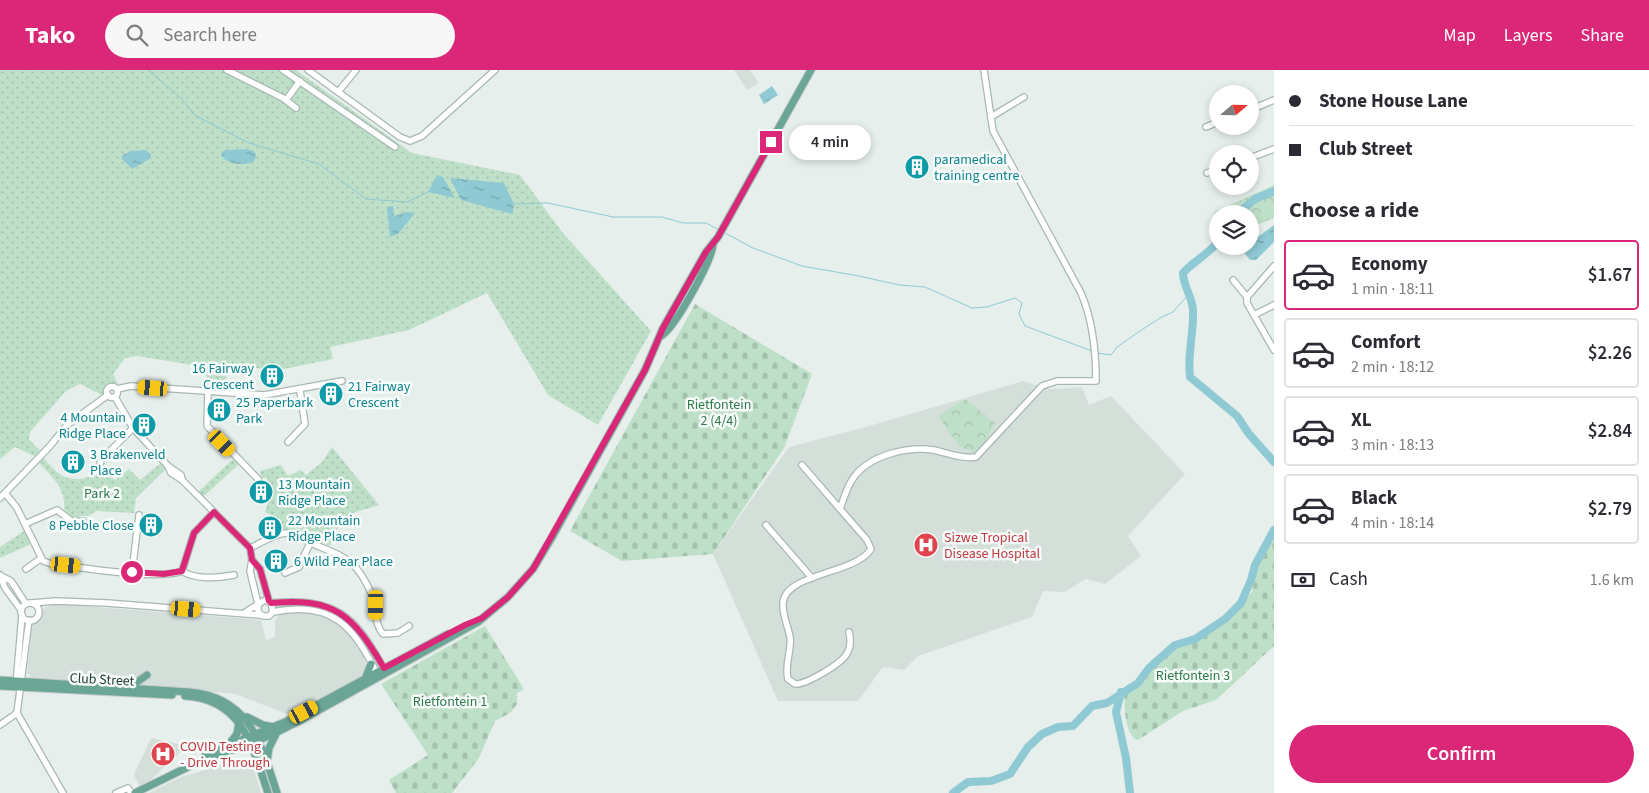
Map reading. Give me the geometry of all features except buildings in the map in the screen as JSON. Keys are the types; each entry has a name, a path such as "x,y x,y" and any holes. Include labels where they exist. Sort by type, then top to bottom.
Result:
{"main road":[{"path":"135,793 192,765 238,748 276,729 482,618 508,597 533,569 661,337 668,331 686,303 707,264 713,245 811,70"},
{"path":"365,679 371,664"},
{"path":"130,688 147,675"},
{"path":"267,762 269,748 276,729 365,679 378,675"},
{"name":"Club Street","path":"0,680 18,684 202,696"},
{"name":"Club Street","path":"0,686 18,684 130,688 202,696"},
{"path":"202,696 240,718 276,729"},
{"path":"240,718 267,762 277,793"},
{"path":"227,746 237,734 240,718"},
{"path":"154,783 186,763 227,746 254,739"},
{"path":"254,739 256,757 268,793"},
{"path":"238,748 249,751 256,757"}],"street":[{"path":"228,70 286,100 296,108"},
{"path":"283,70 395,146"},
{"path":"308,70 410,142 422,136 495,70"},
{"path":"338,92 356,70"},
{"path":"840,509 853,478 867,465 879,458 922,449 976,458 1039,388 1058,381 1096,381 1091,322 1081,293 993,131 984,70"},
{"path":"286,100 300,81"},
{"path":"991,117 1024,97"},
{"path":"1259,106 1274,100"},
{"path":"1259,155 1274,149"},
{"path":"1247,297 1274,266"},
{"path":"1233,280 1247,297 1254,315 1274,350"},
{"path":"1254,315 1274,305"},
{"path":"260,615 250,571 252,560 250,548 182,480 181,475 168,466 133,428 112,396 109,388 117,389 131,386 264,396 300,391 342,381"},
{"path":"0,498 50,446 66,425 112,396 117,389"},
{"path":"288,442 305,424 300,391"},
{"path":"208,393 207,426 258,480"},
{"path":"99,468 101,460 133,428"},
{"path":"802,466 867,540 871,549 859,560 791,588 784,597 784,613 790,645 788,679 799,684 842,661 850,649 849,632"},
{"path":"5,493 14,504 25,524 40,559 52,564 110,572 164,574 182,571 190,575 221,577 234,575"},
{"path":"25,524 57,510 73,522 83,521"},
{"path":"182,571 194,533 214,512"},
{"path":"132,572 139,515"},
{"path":"766,525 812,578"},
{"path":"250,548 284,533 297,536 310,543 336,552 352,561 372,594 376,605 376,623 383,634 398,633 409,626"},
{"path":"285,573 299,567 310,543"},
{"path":"26,569 40,559"},
{"path":"252,560 260,569 273,612"},
{"path":"1,576 11,581 18,592 29,603 37,606 38,615"},
{"path":"1,576 2,583 22,613 29,620"},
{"path":"255,590 265,588"},
{"path":"12,597 18,592"},
{"path":"242,614 265,600 270,602 303,601 340,613 358,626 385,671"},
{"path":"29,603 71,601 78,604 168,608 266,617 273,612 302,608 339,620 358,640 378,675"},
{"path":"29,620 34,619 50,602"},
{"path":"29,603 22,613 17,713 63,793"},
{"path":"18,684 29,620"},
{"path":"0,725 17,713"},
{"path":"116,793 128,788 131,793"}],"shaded area":[{"path":"734,70 750,70 759,83 747,90"},
{"name":"Sizwe Tropical Disease Hospital","path":"1023,381 1050,389 1082,387 1089,405 1111,396 1185,474 1128,536 1141,556 1105,584 1086,579 1064,592 1043,591 1032,617 918,656 904,670 883,667 858,701 778,701 713,554 789,447 866,427"},
{"path":"56,604 261,620 266,640 275,637 275,620 281,613 289,611 307,612 331,620 348,632 364,657 366,668 360,678 290,715 235,694 129,684 35,679 27,674 32,626 46,607"},
{"path":"151,738 187,746 141,789 134,775"},
{"path":"246,758 251,760 261,793 149,793 181,777"}],"green space":[{"path":"0,70 296,70 412,153 520,175 562,232 651,331 598,425 548,395 487,293 409,330 330,347 333,359 279,370 246,367 228,371 223,390 210,391 205,367 137,356 125,358 113,374 118,384 108,385 105,393 102,395 80,384 66,391 30,432 29,439 40,451 34,456 15,447 0,459"},
{"path":"1274,185 1274,218 1259,224 1259,205 1230,205 1252,195 1259,195 1259,192"},
{"name":"Rietfontein 2 (4/4)","path":"695,304 812,374 784,448 713,554 622,561 570,531"},
{"path":"965,399 995,423 979,455 959,446 938,416"},
{"path":"332,447 379,505 352,514 342,521 330,546 295,532 284,532 281,520 265,512 269,499 269,486 267,477 262,479 260,471 281,465 288,476 301,470 306,475 322,462"},
{"name":"Park 2","path":"43,456 57,472 70,479 86,478 106,472 115,480 129,469 140,480 161,463 166,469 136,498 134,513 96,511 88,516 80,516 75,520 64,509 63,495 57,483 39,463"},
{"path":"234,458 239,464 203,497 198,492"},
{"path":"24,531 31,544 0,558 0,547"},
{"name":"Rietfontein 3","path":"1274,535 1274,646 1216,700 1183,711 1138,740 1133,737 1126,720 1124,694 1140,684 1150,670 1174,648 1190,644 1226,621 1252,592 1256,566"},
{"name":"Rietfontein 1","path":"485,626 524,689 517,693 517,704 510,713 495,721 479,758 452,793 396,793 389,780 428,755 381,684"}],"water":[{"path":"772,86 778,95 764,104 759,95"},
{"path":"246,149 254,151 256,156 254,161 250,163 237,164 221,156 224,150"},
{"path":"146,150 151,155 151,158 132,169 122,159 122,156 130,151"},
{"path":"437,175 443,177 455,198 428,192"},
{"path":"450,178 504,183 514,204 512,214 461,200"},
{"path":"393,206 394,216 407,212 415,213 398,234 390,237 387,207"},
{"path":"1274,225 1274,242 1256,260 1250,260 1246,255 1259,255 1259,236"}],"waterway":[{"path":"148,70 181,98 196,116 249,143 319,164 366,199 407,202 428,192"},
{"path":"1248,205 1255,199 1274,191"},
{"path":"514,204 548,203 613,217 662,217 683,223 706,223 719,230"},
{"path":"725,233 753,248 802,266 899,285 925,287 972,308 987,307 1015,298 1022,303 1019,314 1025,326 1092,351"},
{"path":"1209,251 1183,273 1193,311 1189,360 1190,377 1237,416 1249,434 1274,462"},
{"path":"1098,353 1111,355 1117,347 1140,331 1173,312 1188,295"},
{"path":"953,793 968,782 991,781 1010,774 1028,747 1042,734 1058,727 1073,726 1092,706 1107,703 1138,683 1149,668 1175,645 1195,639 1225,619 1241,603 1255,565 1274,530"},
{"path":"1121,692 1116,712 1126,758 1130,793"}],"place":[{"name":"paramedical training centre","path":"917,167"},
{"name":"16 Fairway Crescent","path":"272,376"},
{"name":"21 Fairway Crescent","path":"331,394"},
{"name":"25 Paperbark Park","path":"219,410"},
{"name":"4 Mountain Ridge Place","path":"144,425"},
{"name":"3 Brakenveld Place","path":"73,462"},
{"name":"13 Mountain Ridge Place","path":"261,492"},
{"name":"8 Pebble Close","path":"151,525"},
{"name":"22 Mountain Ridge Place","path":"270,528"},
{"name":"Sizwe Tropical Disease Hospital","path":"926,545"},
{"name":"6 Wild Pear Place","path":"276,561"},
{"name":"COVID Testing - Drive Through","path":"163,754"}],"route":[{"path":"132,572 164,574 182,571 194,533 214,512 250,548 252,560 260,569 271,603 312,602 340,613 358,626 384,668 482,618 522,583 551,540 626,401 645,370 661,337 663,328 706,252 718,237 771,142"}]}
